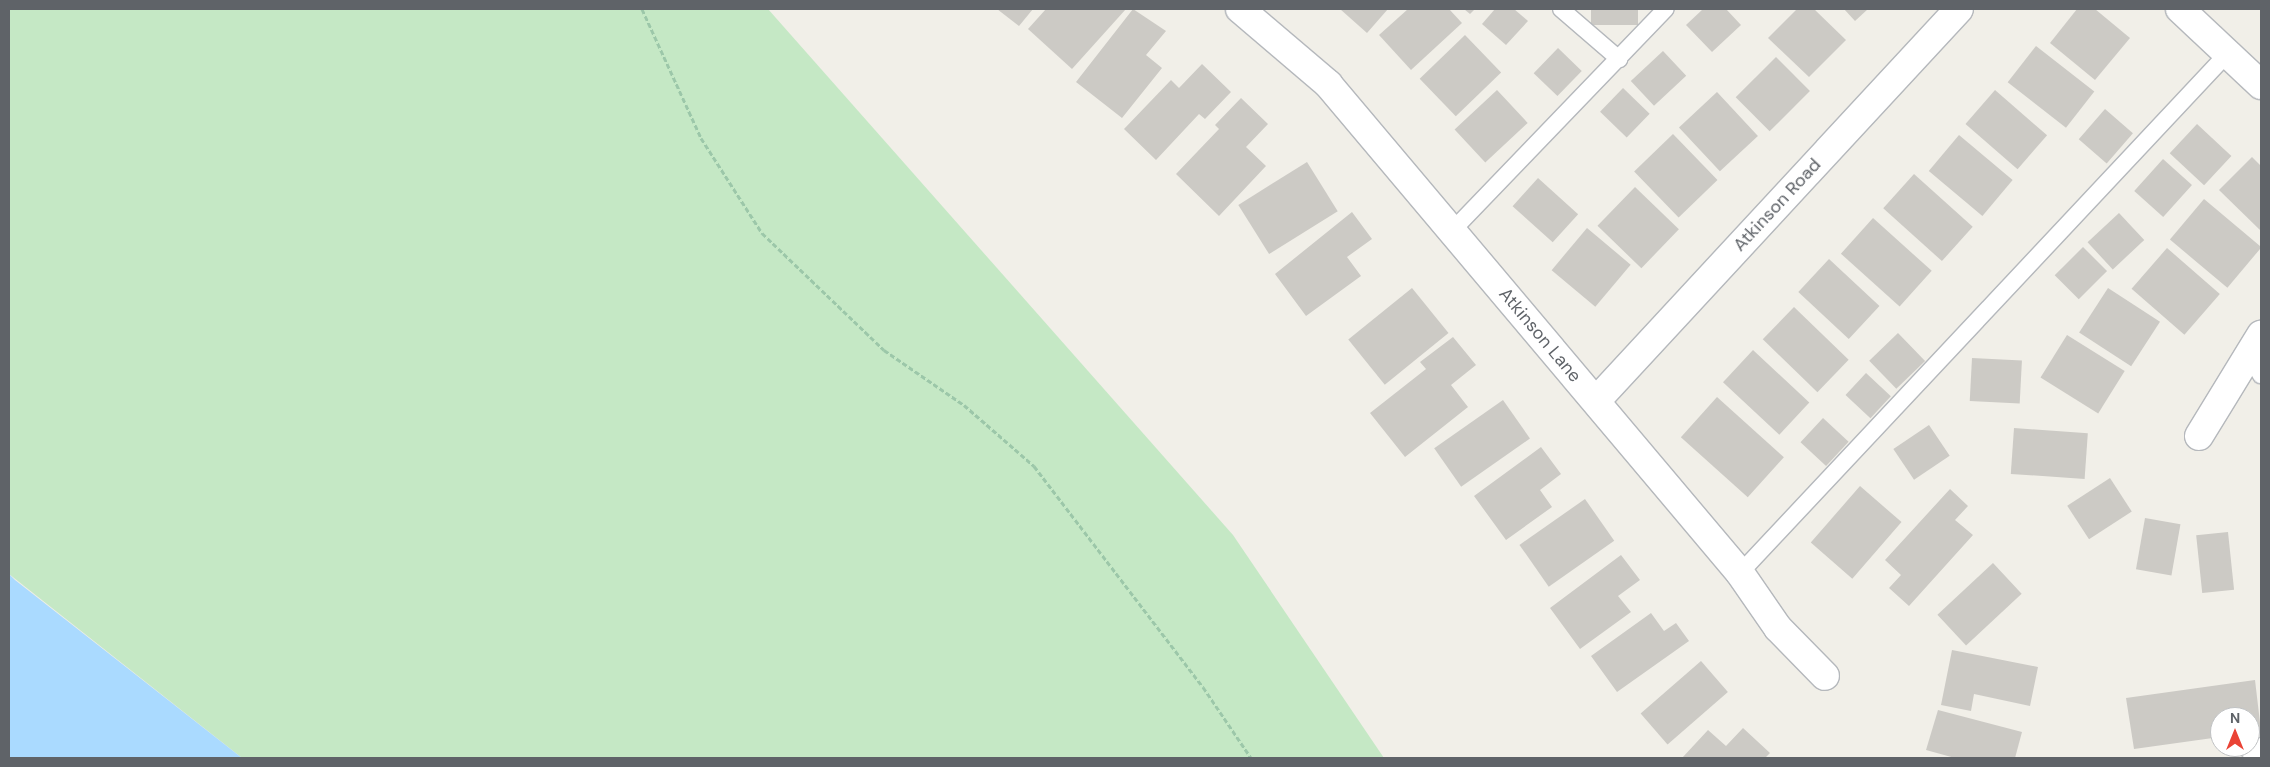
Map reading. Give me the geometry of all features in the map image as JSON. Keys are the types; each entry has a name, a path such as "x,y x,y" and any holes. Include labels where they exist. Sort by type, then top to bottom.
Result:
{"street":[{"name":"Atkinson Lane","path":"1240,9 1328,84 1740,573 1778,628 1825,676"},
{"name":"Atkinson Road","path":"1596,401 1958,9"},
{"path":"2180,9 2261,85"},
{"path":"2199,436 2254,343"},
{"path":"2257,758 2261,752"}],"lane":[{"path":"1561,9 1619,59"},
{"path":"1452,231 1666,9"},
{"path":"1740,573 2228,53"},
{"path":"2254,343 2261,375"}],"path":[{"path":"642,9 701,138 762,233 884,350 964,405 1034,466 1203,687 1251,758"}],"green space":[{"path":"9,9 768,9 1233,535 1384,758 242,758 9,574"}],"water":[{"path":"9,574 15,580 242,758 9,758"}],"building":[{"path":"997,9 1033,9 1019,26"},
{"path":"1046,9 1126,9 1072,69 1028,29"},
{"path":"1133,9 1166,31 1146,55 1162,68 1122,118 1076,82"},
{"path":"1340,9 1388,9 1367,33"},
{"path":"1408,9 1449,9 1462,23 1411,70 1379,35"},
{"path":"1464,9 1475,9 1470,14"},
{"path":"1495,9 1514,9 1528,21 1506,45 1482,24"},
{"path":"1591,9 1638,9 1638,25 1591,25"},
{"path":"1703,9 1726,9 1741,25 1712,52 1686,25"},
{"path":"1797,9 1814,9 1846,40 1809,77 1768,38"},
{"path":"1844,9 1868,9 1855,21"},
{"path":"2077,9 2095,9 2130,38 2095,80 2050,43"},
{"path":"1465,35 1501,72 1456,116 1420,79"},
{"path":"2036,46 2094,92 2066,128 2008,82"},
{"path":"1558,48 1582,71 1557,96 1534,73"},
{"path":"1663,51 1686,76 1654,106 1631,81"},
{"path":"1776,57 1810,91 1770,131 1736,97"},
{"path":"1202,64 1231,92 1205,119 1199,114 1156,160 1124,129 1171,80 1179,88"},
{"path":"1623,88 1650,114 1627,137 1600,112"},
{"path":"1497,90 1528,123 1485,162 1455,130"},
{"path":"1995,90 2047,135 2018,169 1965,124"},
{"path":"1717,92 1758,136 1720,171 1679,127"},
{"path":"1241,98 1268,124 1246,147 1266,166 1219,216 1176,174 1219,129 1215,125"},
{"path":"2105,109 2133,133 2107,163 2079,139"},
{"path":"2197,124 2231,156 2204,185 2170,153"},
{"path":"1673,134 1717,180 1679,218 1634,172"},
{"path":"1959,135 2013,180 1982,216 1929,171"},
{"path":"2252,157 2261,166 2261,231 2219,190"},
{"path":"2163,159 2192,185 2163,217 2134,191"},
{"path":"1307,162 1338,211 1269,254 1238,205"},
{"path":"1914,174 1973,227 1942,261 1883,208"},
{"path":"1538,178 1578,214 1553,242 1513,206"},
{"path":"1635,187 1679,229 1641,268 1597,226"},
{"path":"2204,199 2261,247 2227,288 2170,240"},
{"path":"1352,212 1372,239 1347,257 1361,276 1306,316 1275,274"},
{"path":"2119,213 2144,240 2113,269 2088,242"},
{"path":"1873,218 1932,271 1900,307 1841,254"},
{"path":"1587,228 1631,265 1595,307 1552,270"},
{"path":"2083,247 2107,271 2079,299 2055,275"},
{"path":"2167,248 2220,294 2184,335 2132,289"},
{"path":"1829,259 1879,306 1849,339 1798,292"},
{"path":"1412,288 1449,333 1385,385 1348,340"},
{"path":"2108,288 2160,322 2131,366 2079,332"},
{"path":"1794,307 1849,360 1817,392 1763,339"},
{"path":"1898,333 1925,361 1896,389 1869,361"},
{"path":"2067,335 2125,371 2098,413 2041,377"},
{"path":"1453,337 1476,365 1451,385 1468,407 1405,457 1370,413 1426,369 1420,362"},
{"path":"1753,350 1809,403 1779,435 1723,382"},
{"path":"1972,358 2022,361 2020,404 1970,401"},
{"path":"1866,373 1891,396 1870,418 1846,395"},
{"path":"1717,397 1784,457 1748,497 1681,437"},
{"path":"1503,400 1530,439 1461,487 1434,448"},
{"path":"1823,418 1849,442 1826,466 1800,442"},
{"path":"1929,425 1950,456 1914,480 1893,449"},
{"path":"2014,428 2088,433 2085,479 2011,474"},
{"path":"1541,447 1561,474 1540,490 1552,507 1506,540 1474,496"},
{"path":"2110,478 2132,512 2089,539 2067,506"},
{"path":"1860,486 1902,522 1852,579 1811,543"},
{"path":"1950,489 1968,506 1955,520 1973,535 1909,606 1889,588 1901,575 1885,560"},
{"path":"1585,499 1614,541 1549,587 1519,545"},
{"path":"2145,518 2180,524 2171,575 2136,569"},
{"path":"2228,532 2234,590 2202,593 2196,535"},
{"path":"1621,555 1640,580 1618,596 1631,612 1580,649 1550,608"},
{"path":"1993,563 2022,594 1966,646 1937,615"},
{"path":"1651,613 1664,631 1676,623 1689,641 1617,692 1591,656"},
{"path":"1952,650 2038,667 2030,706 1974,694 1971,711 1941,705"},
{"path":"1701,661 1728,692 1668,744 1641,713"},
{"path":"2255,680 2258,707 2210,707 2210,738 2134,749 2126,698"},
{"path":"1938,710 2022,732 2015,758 1955,758 1926,750"},
{"path":"1743,728 1770,753 1765,758 1682,758 1708,730 1726,746"}]}
